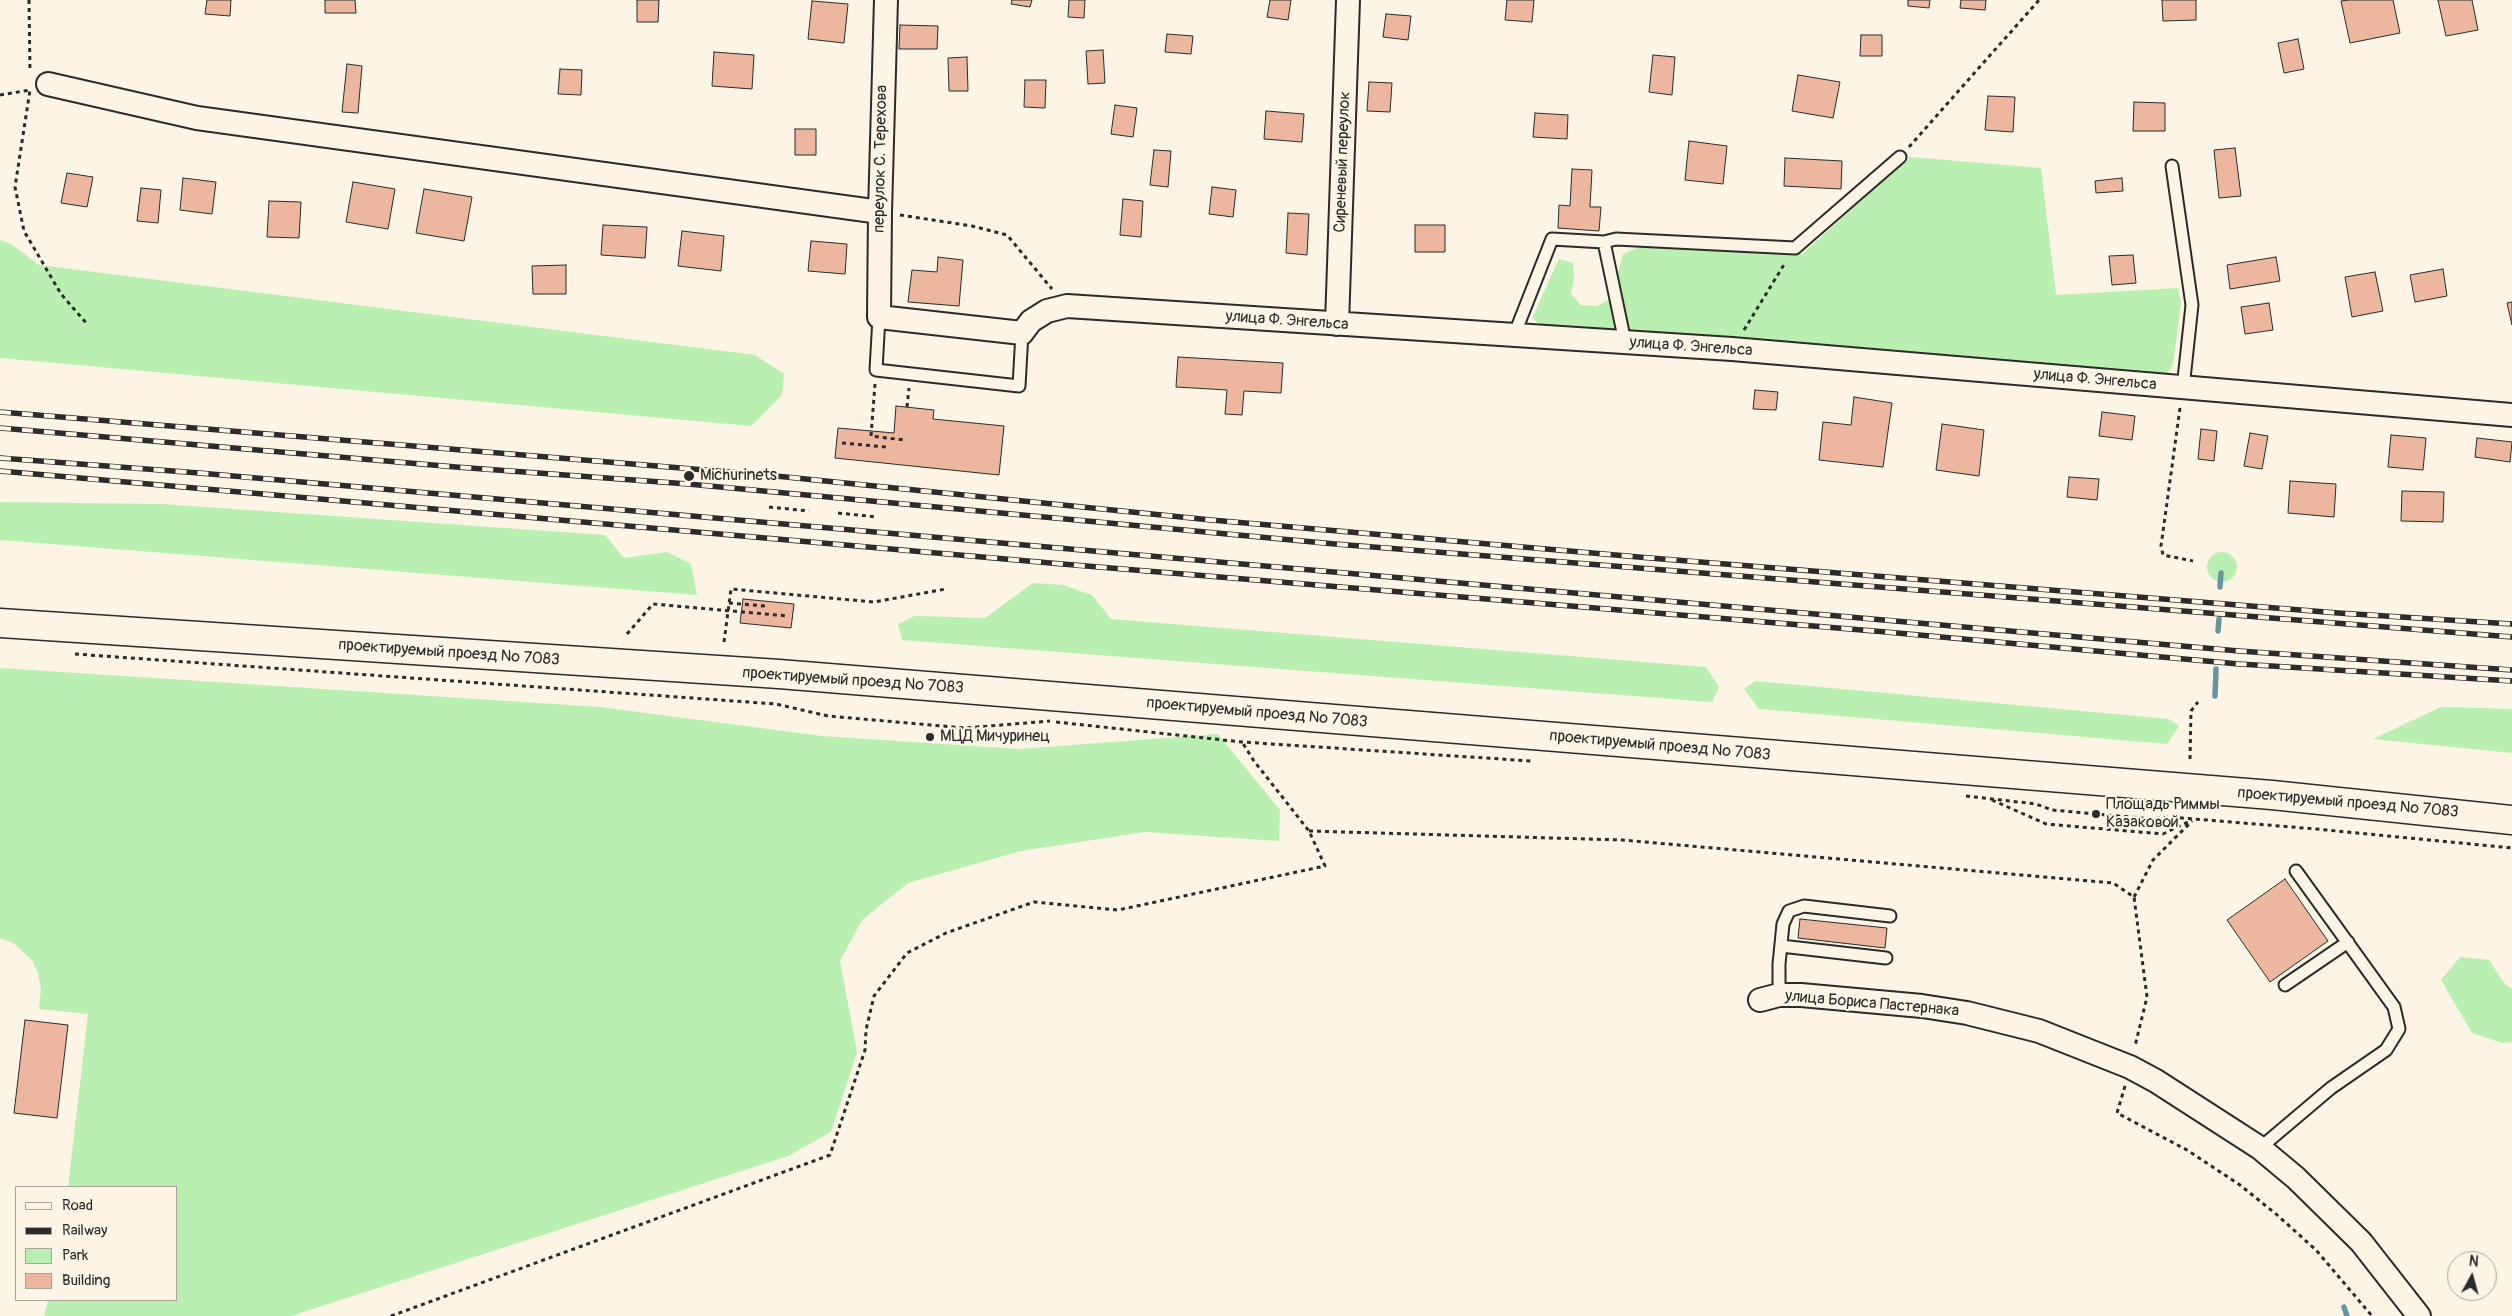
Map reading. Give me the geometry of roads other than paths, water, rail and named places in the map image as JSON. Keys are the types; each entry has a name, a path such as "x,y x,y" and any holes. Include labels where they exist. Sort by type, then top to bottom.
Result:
{"main road":[{"name":"проектируемый проезд № 7083","path":"0,623 818,678 2272,795 2512,820"}],"street":[{"name":"переулок С. Терехова","path":"879,317 886,0"},
{"name":"Сиреневый переулок","path":"1337,324 1348,0"},
{"path":"39,87 197,118 880,212"},
{"name":"улица Ф. Энгельса","path":"1022,334 1031,321 1048,311 1067,306 1732,349 2512,415"},
{"path":"879,317 1022,334"},
{"name":"улица Бориса Пастернака","path":"1770,997 1922,1006 1967,1013 2039,1031 2130,1067 2156,1081 2260,1148 2296,1178 2361,1242 2397,1284 2419,1316"}],"lane":[{"path":"1515,334 1552,239 1604,242 1616,239 1795,248 1900,157"},
{"path":"2172,166 2192,305 2183,388"},
{"path":"1604,242 1625,342"},
{"path":"879,317 876,370 1020,386 1022,334"},
{"path":"2260,1148 2331,1088 2386,1050 2399,1029 2394,1007 2296,871"},
{"path":"1770,997 1785,917 1795,908 1804,906 1890,916"},
{"path":"2286,985 2348,942"},
{"path":"1781,946 1886,958"}],"waterway":[{"path":"2220,587 2221,573"},
{"path":"2218,631 2219,619"},
{"path":"2215,696 2216,669"},
{"path":"2344,1307 2347,1316"}],"railway":[{"path":"0,412 766,475 1211,520 1650,558 2338,613 2512,624"},
{"path":"0,428 456,467 688,484 1335,544 2512,637"},
{"path":"0,458 199,473 2239,651 2512,670"},
{"path":"0,471 1062,564 1886,632 2239,664 2512,681"}],"place":[{"name":"Michurinets","path":"689,476"},
{"name":"МЦД Мичуринец","path":"930,737"},
{"name":"Площадь Риммы Казаковой","path":"2096,814"}]}
